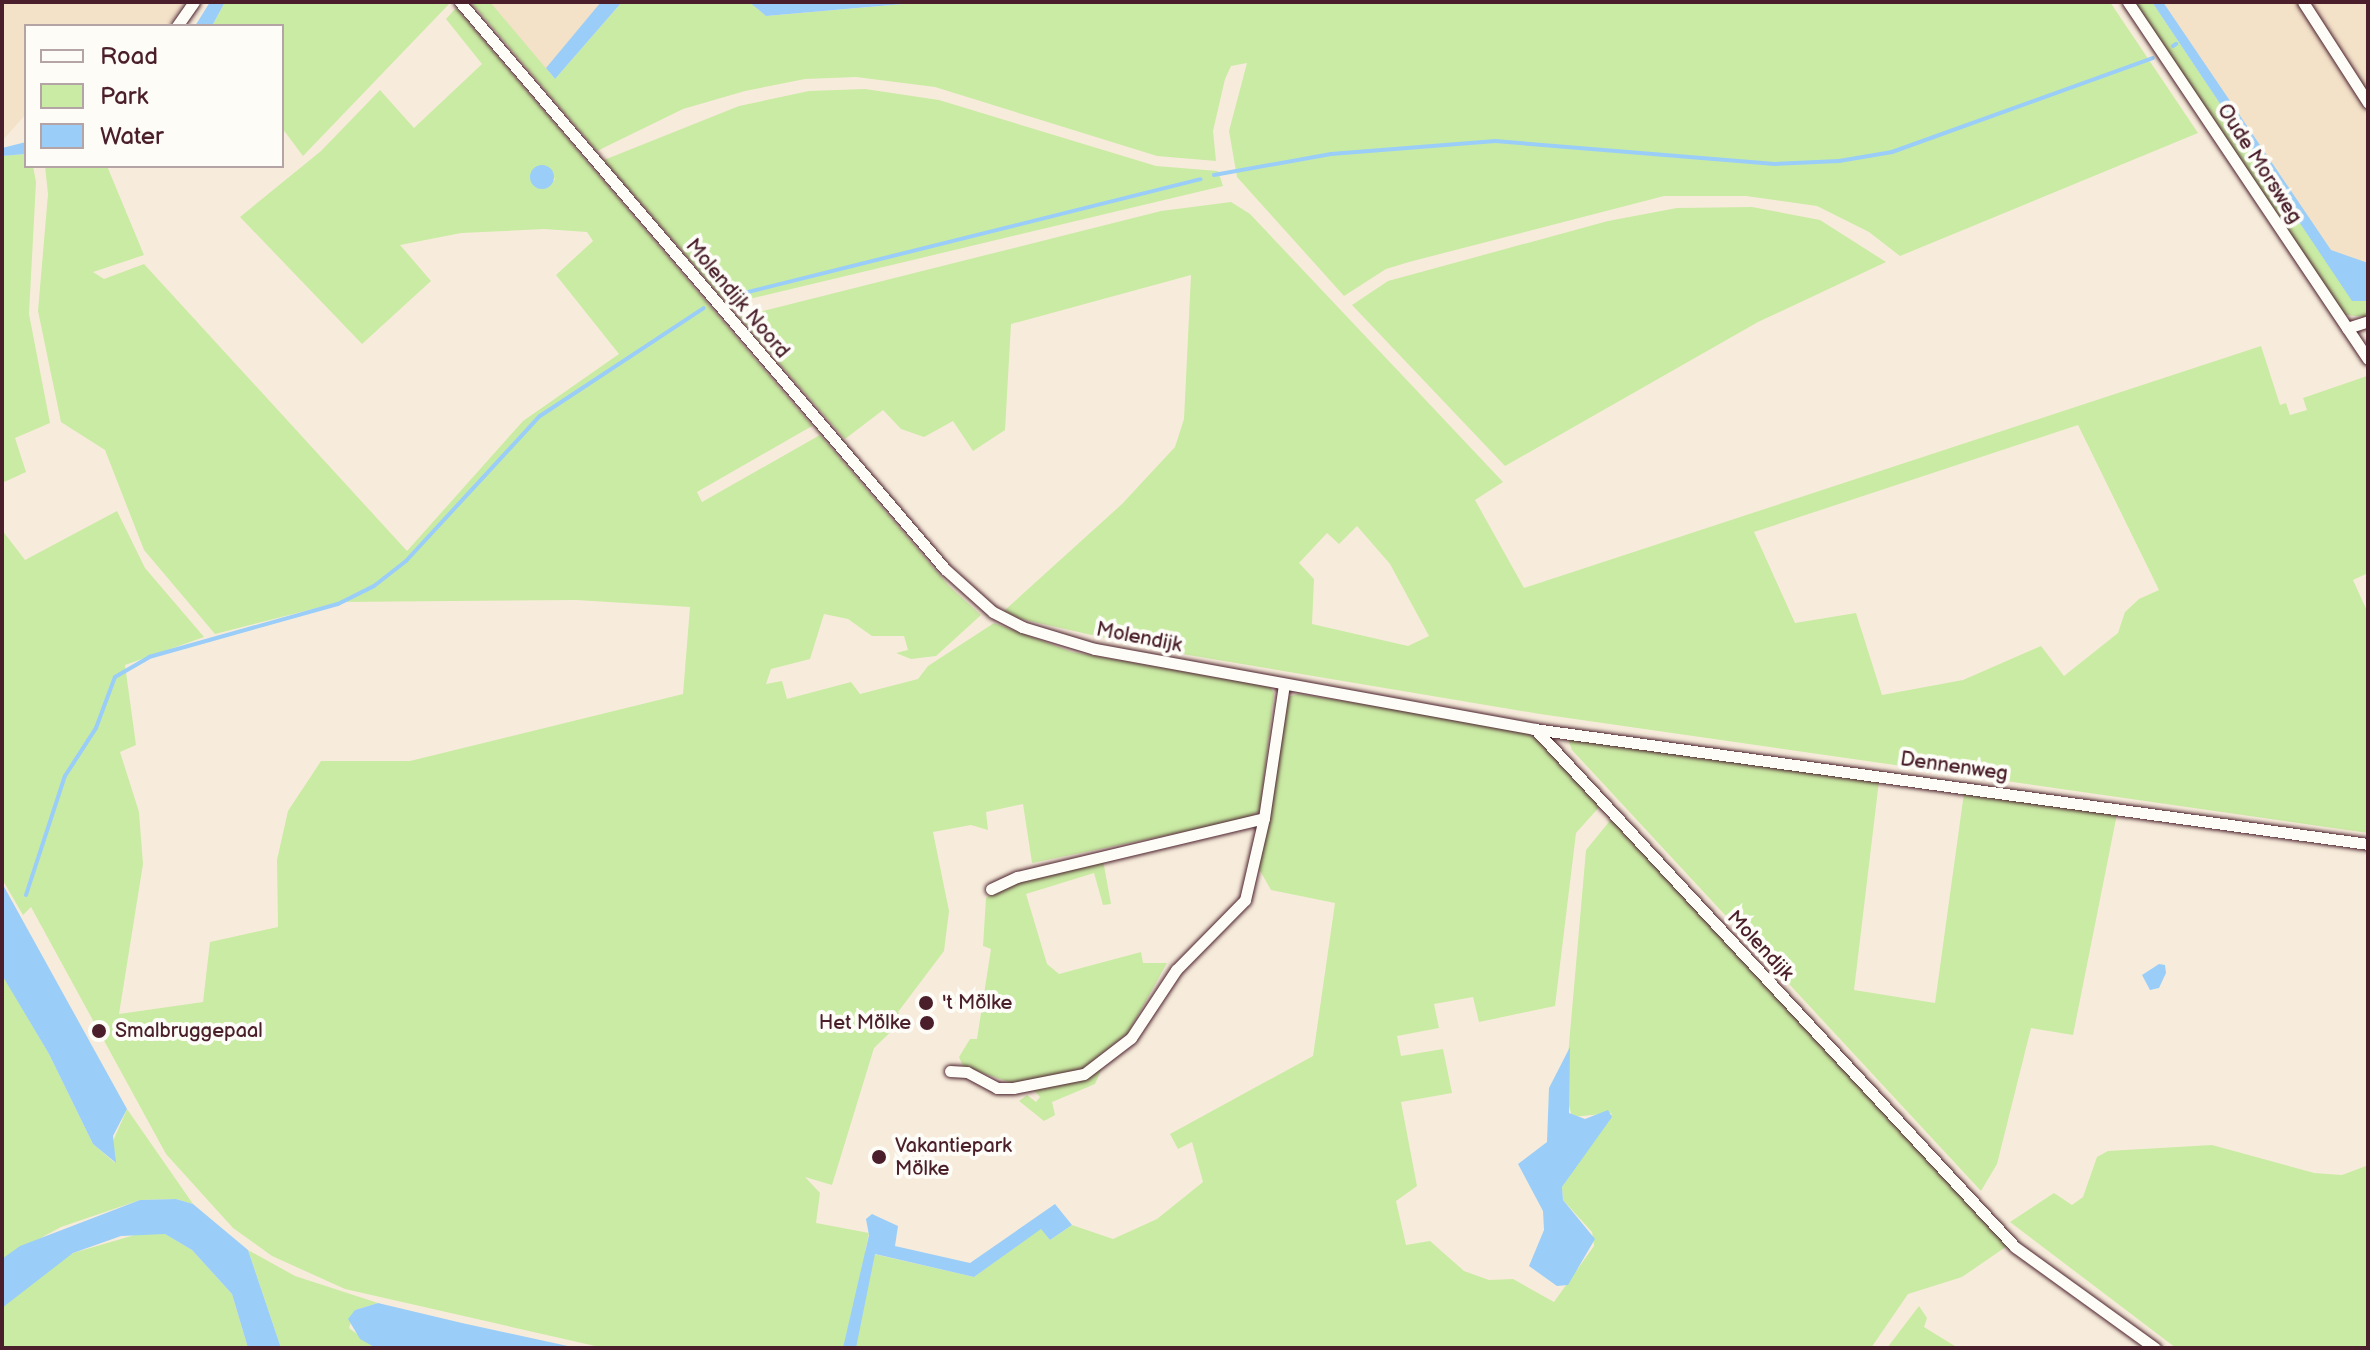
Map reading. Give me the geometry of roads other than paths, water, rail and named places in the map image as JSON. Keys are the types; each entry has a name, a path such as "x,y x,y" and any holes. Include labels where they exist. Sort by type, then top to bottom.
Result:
{"street":[{"path":"178,24 194,2"},
{"name":"Molendijk Noord","path":"460,2 945,569 993,612"},
{"name":"Oude Morsweg","path":"2128,2 2368,359"},
{"path":"2303,2 2368,103"},
{"path":"2347,328 2368,321"},
{"name":"Molendijk","path":"993,612 1022,627 1095,649 1534,729 2015,1247 2155,1348"},
{"path":"950,1071 967,1072 1004,1089 1084,1074 1113,1055 1131,1038 1176,970 1245,900 1264,818 1284,684"},
{"name":"Dennenweg","path":"1534,729 2368,844"},
{"path":"991,889 1017,877 1264,818"}],"water":[{"path":"210,2 225,2 213,24 196,24"},
{"path":"601,2 622,2 555,79 546,68"},
{"path":"749,2 926,2 766,16"},
{"path":"2152,2 2163,2 2331,250 2368,263 2368,301 2352,301"},
{"path":"24,142 24,154 2,156 2,148"},
{"path":"542,165 550,169 554,177 550,185 542,189 534,185 530,177 534,169"},
{"path":"2,883 127,1109 113,1136 116,1163 93,1144 49,1054 2,975"},
{"path":"2159,964 2165,965 2166,973 2159,988 2150,990 2142,975"},
{"path":"1570,1047 1569,1113 1585,1119 1608,1110 1612,1117 1562,1187 1563,1200 1595,1239 1568,1285 1557,1286 1529,1266 1544,1230 1543,1211 1518,1164 1547,1142 1549,1088"},
{"path":"176,1199 193,1204 248,1250 281,1348 248,1348 232,1294 192,1250 165,1234 121,1236 73,1253 2,1308 2,1259 20,1246 140,1200"},
{"path":"1055,1204 1072,1225 1050,1240 1041,1229 974,1277 875,1254 856,1348 843,1348 869,1235 866,1219 872,1214 898,1226 895,1246 970,1263"},
{"path":"378,1303 577,1348 376,1348 360,1339 348,1319 355,1310"}],"waterway":[{"path":"1214,175 1331,154 1495,141 1775,164 1839,161 1892,152 2153,58"},
{"path":"728,297 1200,179"},
{"path":"26,895 65,776 96,728 115,677 149,657 338,604 374,586 406,561 540,416 704,308"}],"place":[{"name":"'t Mölke","path":"926,1003"},
{"name":"Het Mölke","path":"927,1023"},
{"name":"Smalbruggepaal","path":"99,1031"},
{"name":"Vakantiepark Mölke","path":"879,1157"}]}
